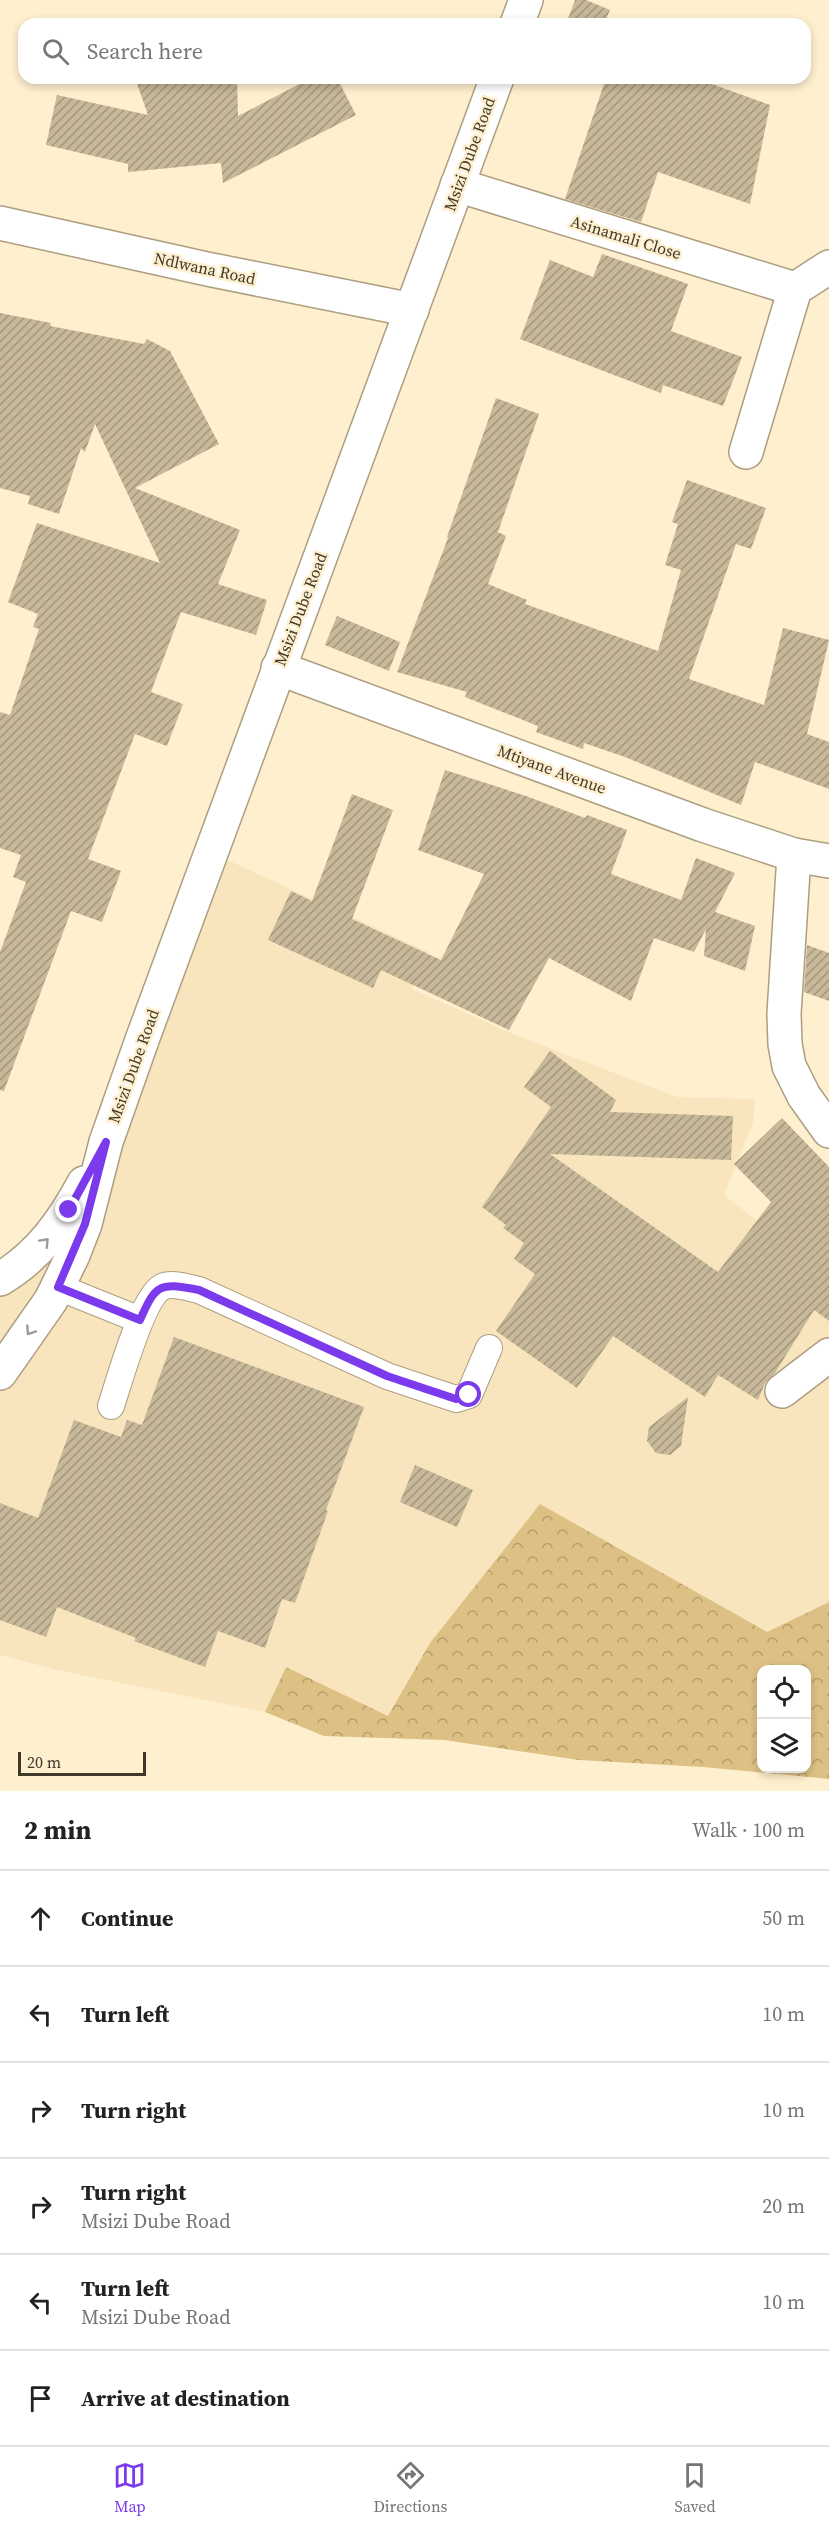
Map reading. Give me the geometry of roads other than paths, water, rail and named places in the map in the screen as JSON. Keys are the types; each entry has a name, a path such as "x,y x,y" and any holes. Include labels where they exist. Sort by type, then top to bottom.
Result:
{"street":[{"path":"519,18 526,0"},
{"name":"Msizi Dube Road","path":"0,1373 51,1300 85,1224 106,1142 278,668 495,84"},
{"name":"Asinamali Close","path":"457,185 795,289"},
{"name":"Ndlwana Road","path":"0,223 207,269 412,310"},
{"path":"746,452 795,289 829,267"},
{"name":"Mtiyane Avenue","path":"278,668 703,825 794,855 829,861"},
{"path":"794,855 784,1014 785,1044 789,1066 804,1096 829,1131"},
{"name":"Msizi Dube Road","path":"0,1279 35,1253 54,1232 69,1210 106,1142"},
{"path":"782,1391 829,1355"}],"lane":[{"path":"111,1406 140,1320 152,1294 164,1286 199,1290 387,1376 456,1399 469,1395 489,1348"},
{"path":"58,1287 140,1320"}]}
